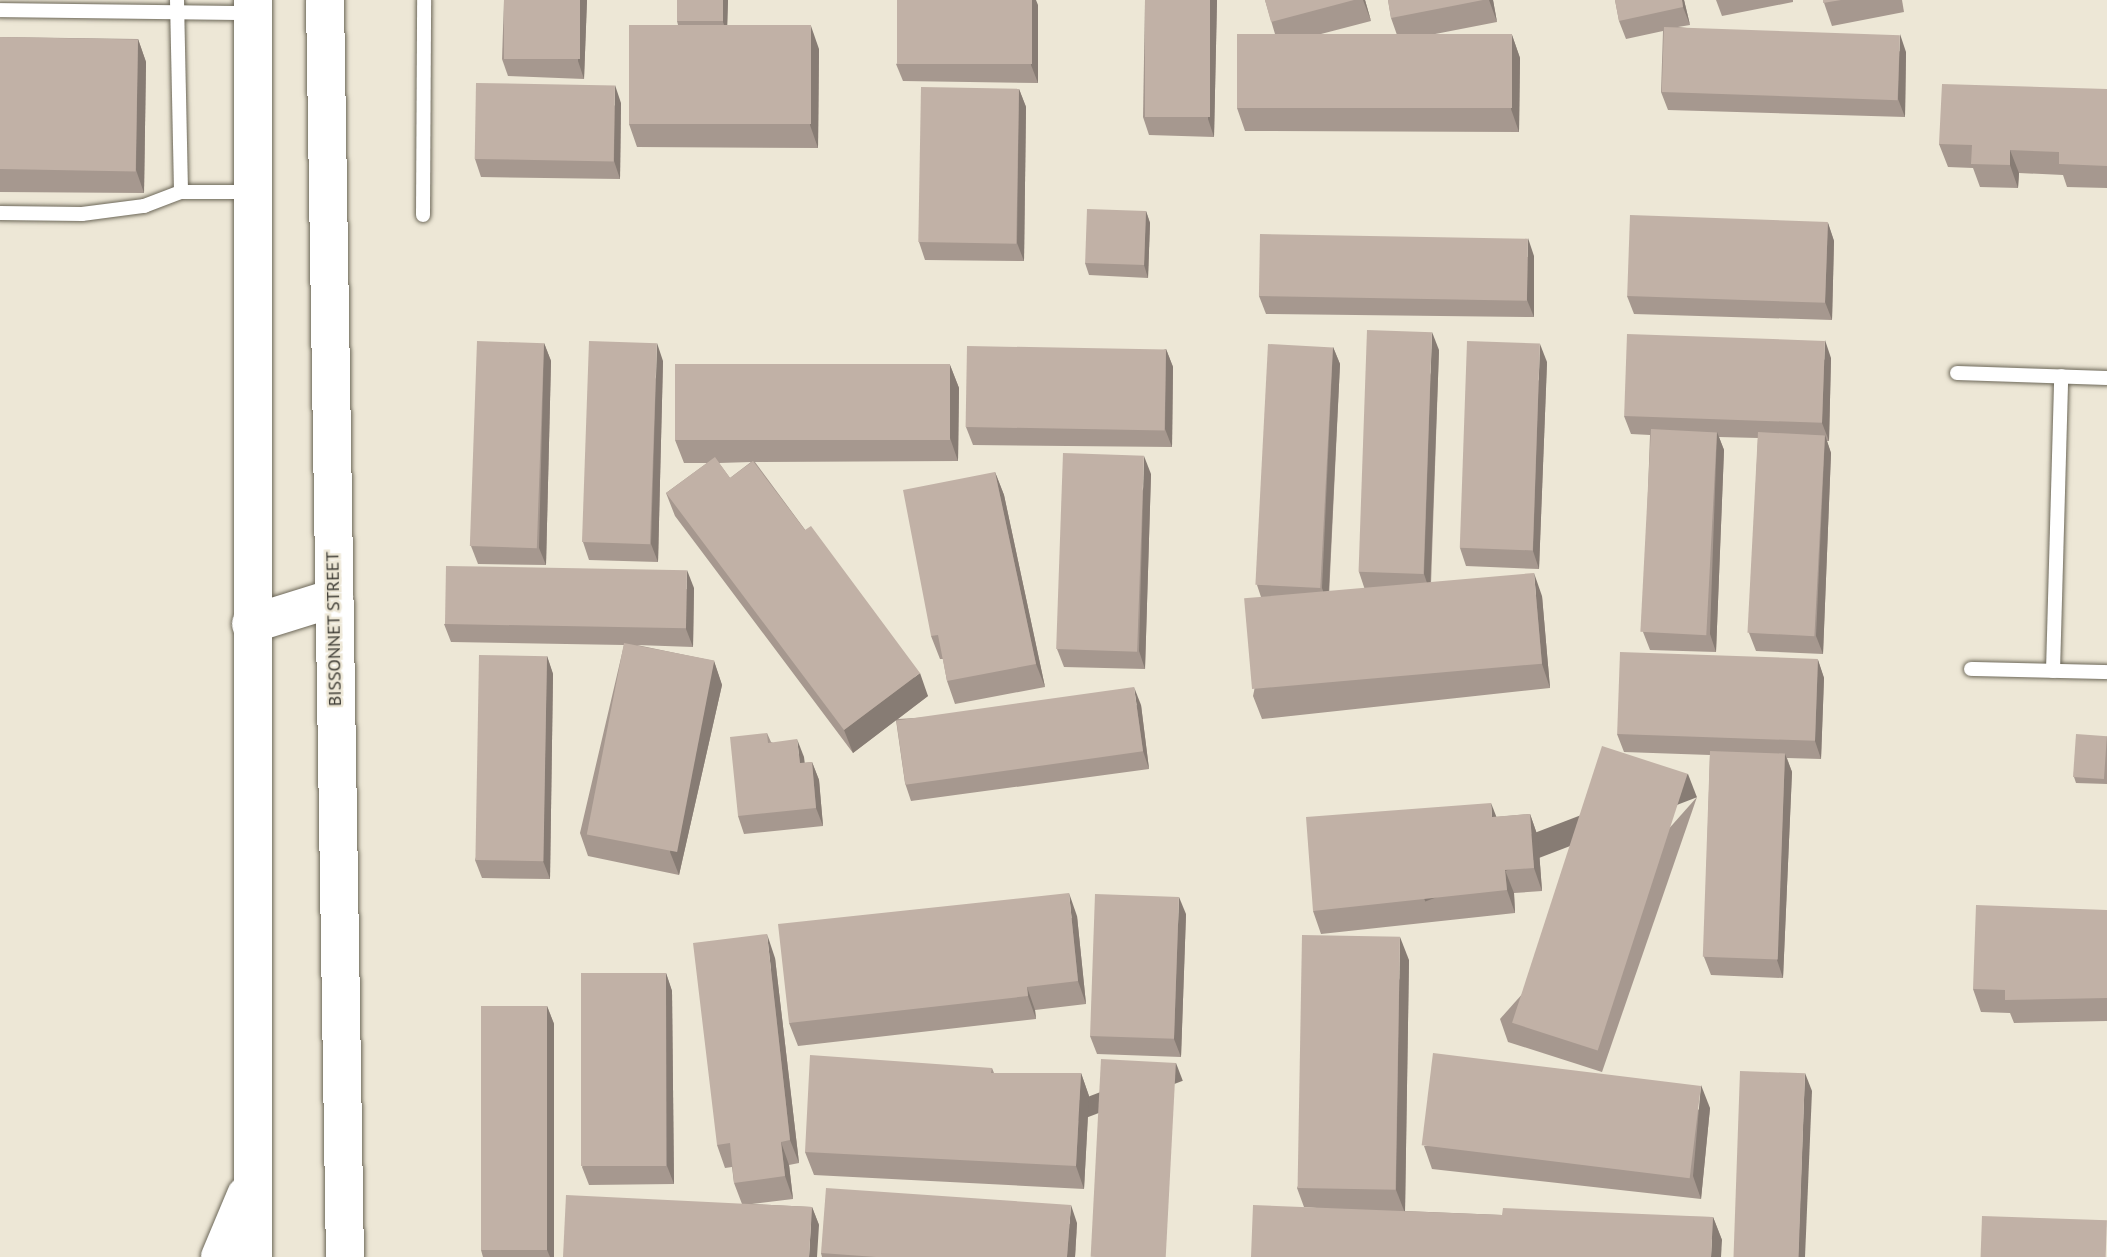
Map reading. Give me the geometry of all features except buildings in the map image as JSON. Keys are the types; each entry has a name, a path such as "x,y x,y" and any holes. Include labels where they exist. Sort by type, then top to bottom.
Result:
{"main road":[{"name":"BISSONNET STREET","path":"325,0 347,1254"},
{"path":"253,7 253,1257"},
{"path":"251,624 334,598"},
{"path":"220,1257 253,1177"}],"lane":[{"path":"423,215 424,0"},
{"path":"177,6 180,192"},
{"path":"0,10 253,7"},
{"path":"0,214 82,214 144,206 180,192 253,192"},
{"path":"1957,373 2107,378"},
{"path":"2053,671 2061,376"},
{"path":"1971,669 2107,672"}]}
